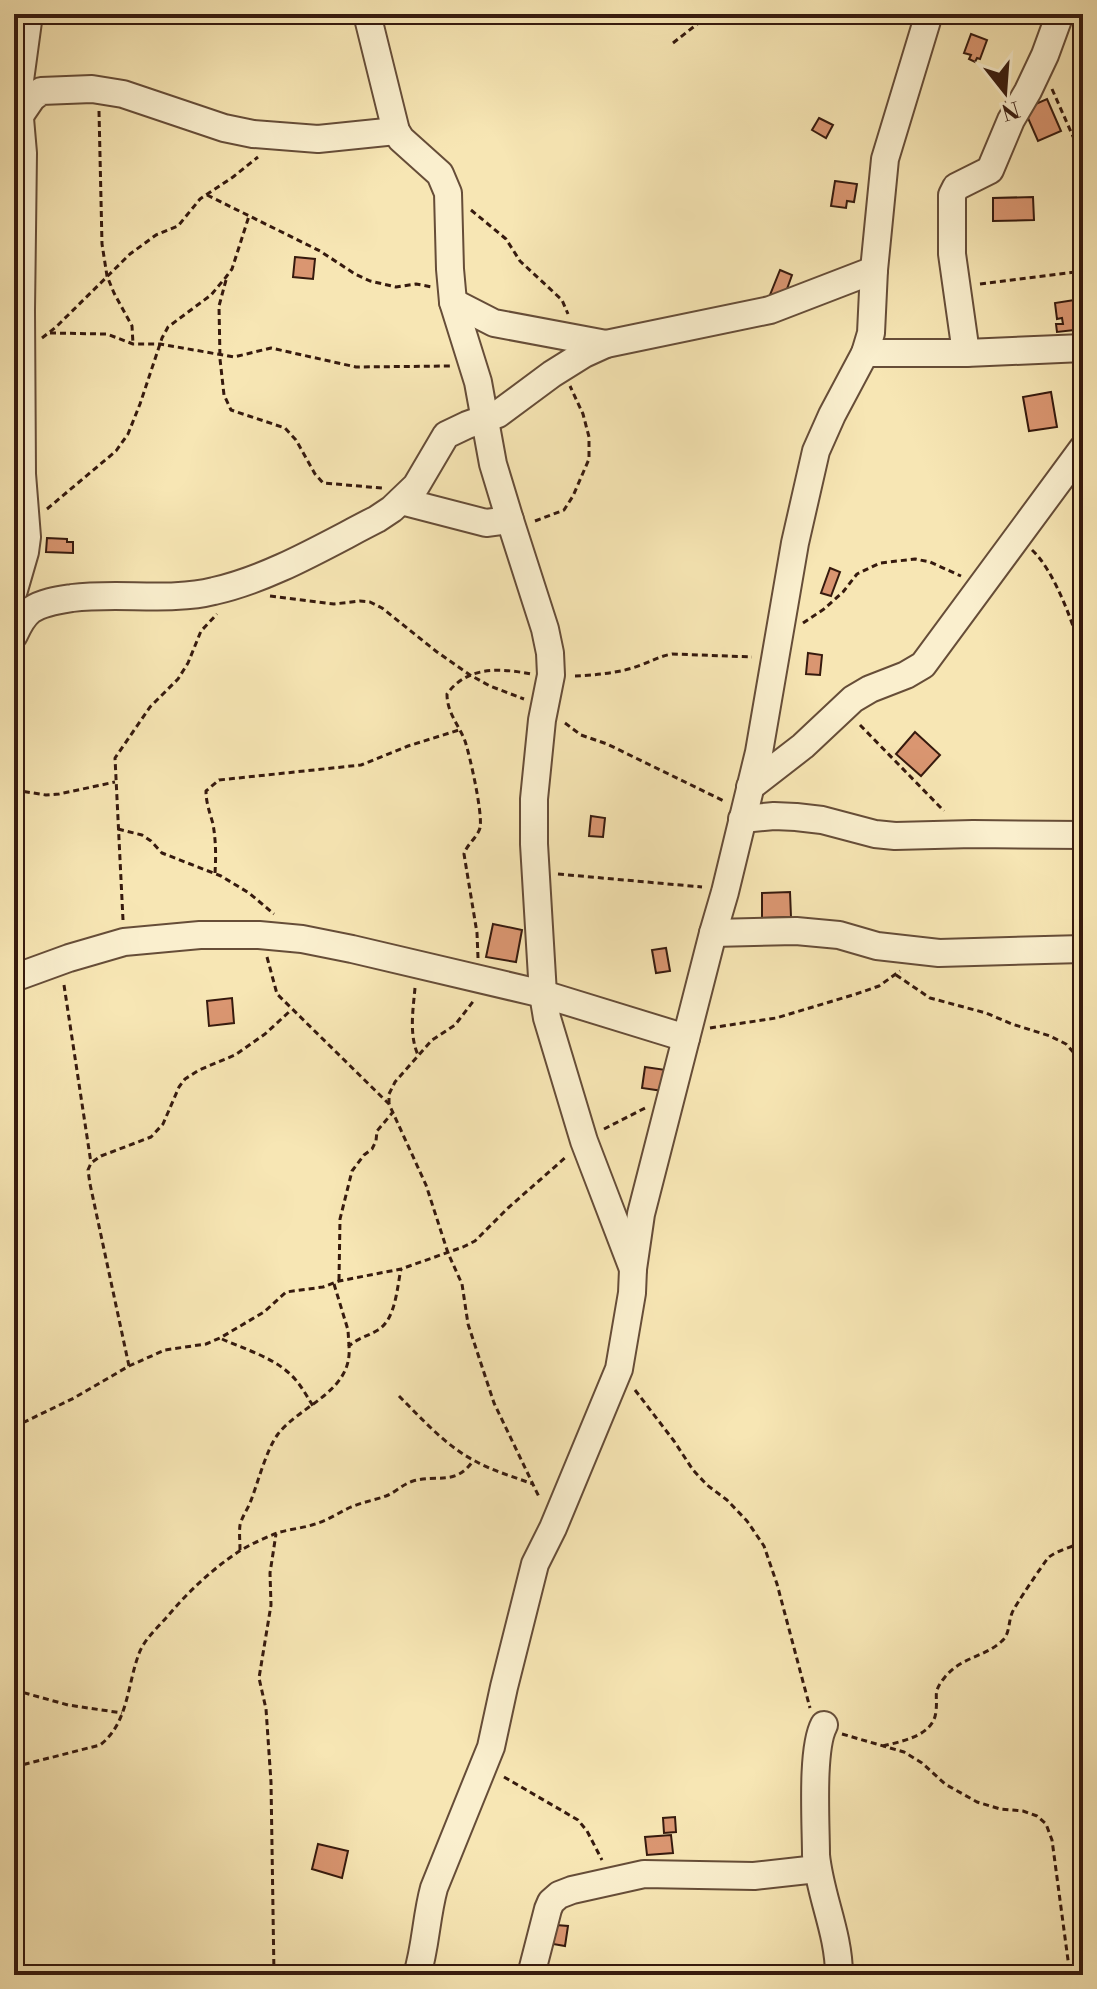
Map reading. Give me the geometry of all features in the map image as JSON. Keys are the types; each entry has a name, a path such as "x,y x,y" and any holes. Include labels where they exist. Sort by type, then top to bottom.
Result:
{"street":[{"path":"14,590 25,552 26,524 22,474 23,153 18,95 29,14"},
{"path":"367,14 396,131 440,174 448,193 452,296 473,367 493,464 545,629 550,653 534,799 543,994 547,1018 584,1141 633,1269"},
{"path":"417,1975 434,1888 491,1747 535,1564 617,1374 632,1293 641,1214 759,752 795,543 816,451 865,353 871,333 885,159 929,14"},
{"path":"966,353 952,254 952,195 956,187 990,170 1011,120 1041,64 1060,14"},
{"path":"19,117 41,91 99,90 123,94 224,128 253,134 318,139 396,131"},
{"path":"14,635 29,611 59,600 109,595 188,595 242,583 272,571 377,519 396,494 416,486 446,435 498,414 562,367 606,344 770,310 874,270"},
{"path":"452,296 494,323 606,344"},
{"path":"865,353 1083,348"},
{"path":"745,806 853,699 923,665 1083,448"},
{"path":"396,494 486,523 511,524"},
{"path":"745,806 774,816 822,820 895,836 1083,835"},
{"path":"713,933 796,931 839,935 877,946 939,953 1083,949"},
{"path":"14,978 124,942 200,935 295,938 484,979 686,1035"},
{"path":"824,1725 817,1762 816,1855 837,1944 839,1975"},
{"path":"531,1975 551,1902 572,1890 644,1874 754,1876 817,1869"}],"path":[{"path":"673,43 710,14"},
{"path":"1041,64 1083,159"},
{"path":"99,90 102,244 107,276 132,326 133,344"},
{"path":"21,346 50,333 130,254 149,240 178,226 200,199 263,154"},
{"path":"448,193 498,230 520,261 562,300 579,339"},
{"path":"207,195 320,251 370,281 396,287 416,284 452,296"},
{"path":"26,524 116,451 128,434 168,327 211,295 232,269 249,216"},
{"path":"956,288 1083,271"},
{"path":"226,277 219,306 220,354 224,395 231,410 285,428 323,483 381,489 396,494"},
{"path":"50,333 107,334 133,344 160,344 241,357 271,348 356,367 473,367"},
{"path":"511,524 564,510 589,459 589,437 583,414 562,367"},
{"path":"1018,536 1046,567 1067,612 1083,658"},
{"path":"259,594 334,604 370,602 470,675 524,699 534,708 547,694 590,675 630,669 662,656 777,651 843,592 857,574 880,563 915,559 930,562 983,585"},
{"path":"124,942 115,758 150,707 178,679 201,631 224,608"},
{"path":"389,1104 389,1094 395,1082 432,1040 455,1025 484,979 464,854 465,848 477,834 481,817 465,743 450,712 447,694 453,686 470,675 497,669 519,672 547,694 558,717 581,735 745,806"},
{"path":"844,708 936,804 973,834"},
{"path":"215,873 216,848 206,791 219,780 361,765 459,730"},
{"path":"14,790 59,794 115,782"},
{"path":"118,829 142,835 162,853 215,873 249,893 272,912 295,938"},
{"path":"536,873 698,886 725,892"},
{"path":"259,935 277,994 389,1104 393,1112 426,1185 448,1253 464,1289 468,1324 494,1403 553,1528"},
{"path":"686,1035 776,1018 879,986 904,966 910,950"},
{"path":"59,961 91,1163 88,1170 90,1184 129,1366"},
{"path":"416,964 412,1031 419,1056"},
{"path":"896,975 930,998 986,1013 1050,1036 1066,1044 1083,1063"},
{"path":"91,1163 101,1156 151,1137 163,1124 185,1079 235,1055 292,1010"},
{"path":"14,1427 165,1350 206,1344 220,1338 264,1312 286,1292 401,1269 475,1241 584,1141 617,1121 670,1099"},
{"path":"240,1551 241,1522 275,1437 336,1384 350,1358 348,1330 336,1282 340,1219 352,1171 372,1149 377,1131 393,1112"},
{"path":"349,1346 385,1325 392,1313 401,1269"},
{"path":"220,1338 265,1358 289,1373 313,1406"},
{"path":"617,1374 635,1390 693,1470 747,1521 764,1546 815,1719 852,1738 904,1752 922,1763 945,1784 977,1802 1000,1809 1023,1811 1037,1816 1046,1824 1052,1840 1070,1975"},
{"path":"399,1396 437,1433 473,1461 533,1484"},
{"path":"14,1767 100,1745 109,1738 122,1713 141,1649 151,1634 179,1601 240,1551 276,1534 318,1523 353,1506 388,1495 413,1481 456,1476 467,1470 473,1461"},
{"path":"274,1975 271,1782 266,1709 259,1678 271,1605 270,1573 276,1534"},
{"path":"882,1746 911,1738 929,1727 936,1714 937,1687 944,1678 967,1659 1001,1642 1014,1608 1043,1564 1054,1554 1083,1542"},
{"path":"14,1690 68,1705 122,1713"},
{"path":"483,1764 578,1820 587,1831 612,1880"}],"building":[{"path":"971,34 987,40 980,59 977,58 975,62 969,59 971,55 964,53"},
{"path":"1047,99 1061,131 1038,141 1024,109"},
{"path":"819,118 833,125 826,138 812,130"},
{"path":"835,181 857,184 854,202 847,201 846,208 831,206"},
{"path":"1033,197 1034,220 993,221 993,198"},
{"path":"295,257 315,259 313,279 293,277"},
{"path":"780,270 792,275 783,300 770,295"},
{"path":"1081,299 1083,329 1057,332 1056,324 1063,324 1062,318 1057,319 1055,303"},
{"path":"1051,392 1057,427 1029,431 1023,397"},
{"path":"47,538 73,542 73,553 46,552"},
{"path":"830,568 840,572 831,596 821,593"},
{"path":"808,653 822,655 820,675 806,674"},
{"path":"915,732 940,755 921,776 896,754"},
{"path":"591,816 605,818 603,837 589,836"},
{"path":"790,892 791,917 762,918 762,893"},
{"path":"493,924 522,930 516,962 486,957"},
{"path":"666,948 670,971 656,973 652,950"},
{"path":"232,998 234,1023 209,1026 207,1001"},
{"path":"645,1067 666,1070 663,1091 642,1088"},
{"path":"675,1817 676,1832 664,1833 663,1818"},
{"path":"671,1835 673,1853 647,1855 645,1837"},
{"path":"318,1844 348,1851 342,1878 312,1869"},
{"path":"556,1925 568,1926 565,1946 553,1944"}]}
